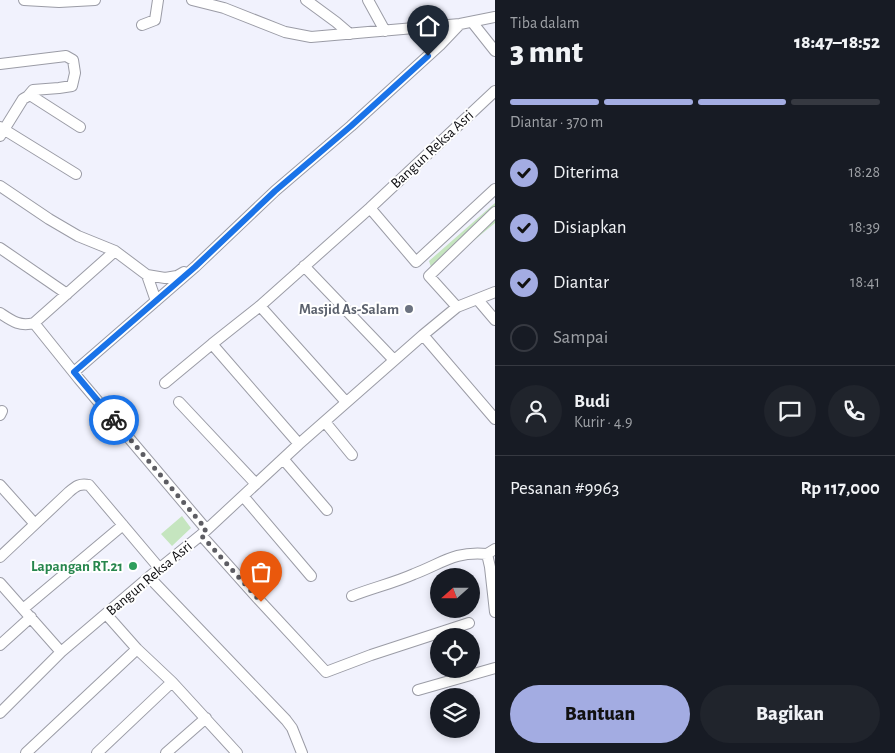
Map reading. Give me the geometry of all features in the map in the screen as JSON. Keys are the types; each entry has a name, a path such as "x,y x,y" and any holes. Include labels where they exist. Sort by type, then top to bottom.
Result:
{"street":[{"path":"24,0 95,0"},
{"path":"142,25 155,20 158,0"},
{"path":"192,0 224,8 298,35 311,37 460,24 495,17"},
{"path":"306,0 350,34"},
{"path":"368,0 386,31"},
{"path":"472,22 495,51"},
{"path":"74,372 195,267 275,191 351,126 440,45 460,24"},
{"path":"0,64 66,56 73,60 75,73 72,86 33,90 23,99 1,131 76,174"},
{"name":"Bangun Reksa Asri","path":"165,383 260,306 370,208 495,90"},
{"path":"28,96 30,95 80,127"},
{"path":"0,186 78,236 115,251 147,275 165,278 177,276 195,267"},
{"path":"416,262 495,188"},
{"path":"370,208 457,307"},
{"path":"429,276 495,212"},
{"path":"0,248 67,294"},
{"path":"0,313 17,324 28,325 34,322 115,251"},
{"path":"304,266 394,360"},
{"path":"147,275 156,301"},
{"name":"Bangun Reksa Asri","path":"0,713 61,652 204,532 284,460 299,444 422,335 457,307 495,292"},
{"path":"478,300 495,320"},
{"path":"260,306 346,402"},
{"path":"34,322 267,609 326,672 469,623"},
{"path":"422,335 495,419"},
{"path":"212,344 299,444"},
{"path":"179,402 256,484"},
{"path":"325,422 352,455"},
{"path":"284,460 327,510"},
{"path":"0,557 34,523 76,486 85,484 89,485 160,568"},
{"path":"0,486 34,523"},
{"path":"242,496 311,576"},
{"path":"0,645 27,613 123,525"},
{"path":"352,596 414,574 448,558 470,553 491,552 495,612"},
{"path":"149,577 286,720 292,728 302,753"},
{"path":"0,583 61,652"},
{"path":"106,614 237,753"},
{"path":"26,753 137,649"},
{"path":"418,690 495,668"},
{"path":"97,753 172,682"},
{"path":"166,753 206,718"}],"green space":[{"path":"495,203 495,223 455,256 432,270 429,261"},
{"name":"Lapangan RT.21","path":"182,516 191,528 172,546 161,534"}],"way so far":[{"path":"114,420 206,529 201,535 261,602"}],"place":[{"name":"Masjid As-Salam","path":"409,309"},
{"name":"Lapangan RT.21","path":"133,566"}],"route":[{"path":"114,420 74,372 195,267 275,191 351,126 428,56"}]}
